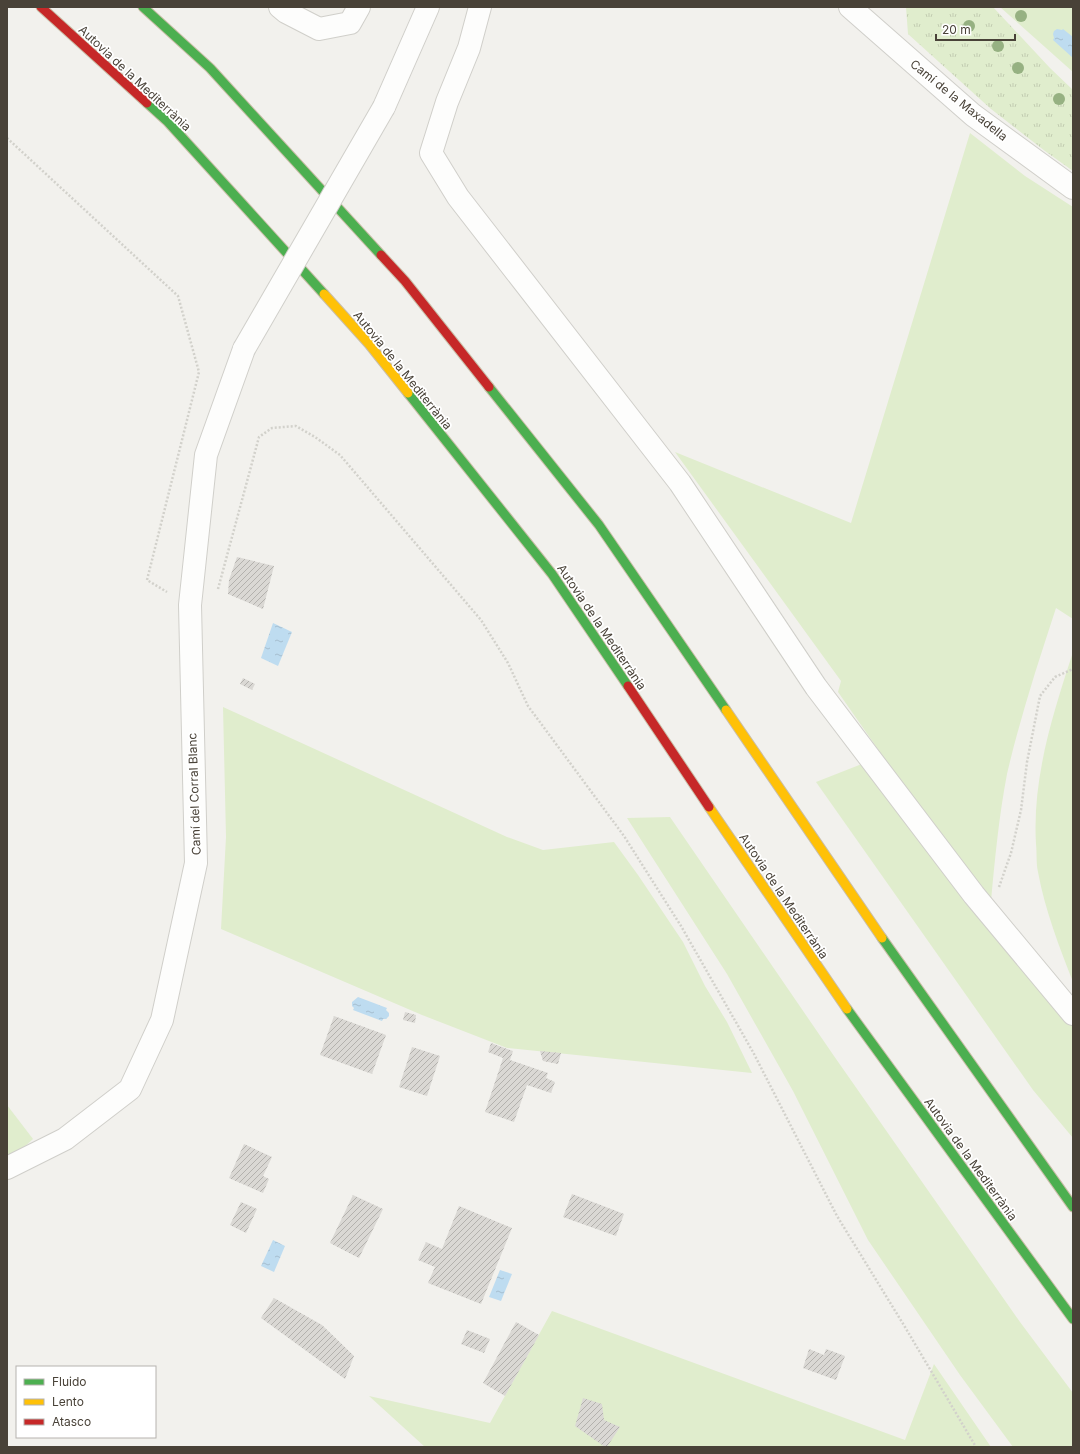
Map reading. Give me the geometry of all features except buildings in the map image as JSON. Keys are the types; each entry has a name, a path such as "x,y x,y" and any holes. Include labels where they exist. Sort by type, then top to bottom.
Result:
{"highway":[{"name":"Autovia de la Mediterrània","path":"41,7 168,122 369,344 552,574 837,996 1073,1319"},
{"path":"143,7 210,68 406,281 598,525 900,964 1073,1206"}],"street":[{"path":"280,7 286,12 319,30 350,23 359,7"},
{"name":"Camí del Corral Blanc","path":"7,1168 65,1139 130,1089 162,1020 196,863 190,605 206,455 244,349 384,107 428,7"},
{"path":"480,7 469,48 447,102 431,153 458,197 680,483 816,687 974,895 1073,1014"},
{"name":"Camí de la Maxadella","path":"850,7 973,115 1073,188"}],"path":[{"path":"7,138 178,296 199,372 147,580 190,605"},
{"path":"218,593 259,437 272,428 296,426 315,437 340,455 481,620 508,663 528,706 624,836 681,926 753,1052 837,1216 976,1447"},
{"path":"990,914 1011,853 1021,810 1027,762 1040,696 1055,676 1073,669"}],"green space":[{"path":"906,7 993,7 1050,68 1073,90 1073,171 991,109 908,34"},
{"path":"1000,7 1073,7 1073,72"},
{"path":"970,133 1025,176 1073,207 1073,619 1056,608 1023,711 1004,790 991,901 933,828 838,692 841,681 675,452 851,523"},
{"path":"1073,652 1073,982 1044,900 1037,865 1036,819 1037,795 1051,723"},
{"path":"223,707 507,837 543,850 614,842 683,942 705,986 727,1022 752,1073 507,1048 422,1015 221,929 226,837"},
{"path":"872,760 1006,934 1073,1025 1073,1138 1033,1090 816,782"},
{"path":"670,817 834,1056 1020,1322 1073,1393 1073,1447 1013,1447 960,1375 868,1240 793,1091 727,974 627,818"},
{"path":"7,1105 33,1139 22,1149 7,1156"},
{"path":"552,1311 905,1440 934,1364 991,1447 425,1447 369,1396 490,1423"}],"water":[{"path":"1057,29 1063,29 1073,37 1073,58 1053,40 1054,31"},
{"path":"273,623 292,632 278,666 261,658"},
{"path":"358,997 387,1008 386,1010 389,1013 389,1016 382,1021 353,1010 354,1008 352,1006 352,1002"},
{"path":"273,1240 285,1246 274,1272 261,1266"},
{"path":"500,1270 512,1274 501,1301 489,1297"}],"traffic: fast":[{"path":"143,7 210,68 381,255"},
{"path":"147,103 168,122 324,294"},
{"path":"489,387 599,525 726,710"},
{"path":"408,393 552,574 628,686"},
{"path":"882,938 1073,1207"},
{"path":"847,1009 1073,1319"}],"traffic: slow":[{"path":"324,294 369,344 408,393"},
{"path":"726,710 882,938"},
{"path":"709,807 847,1009"}],"traffic: jam":[{"path":"41,7 147,103"},
{"path":"381,255 405,281 489,387"},
{"path":"628,686 709,807"}]}
